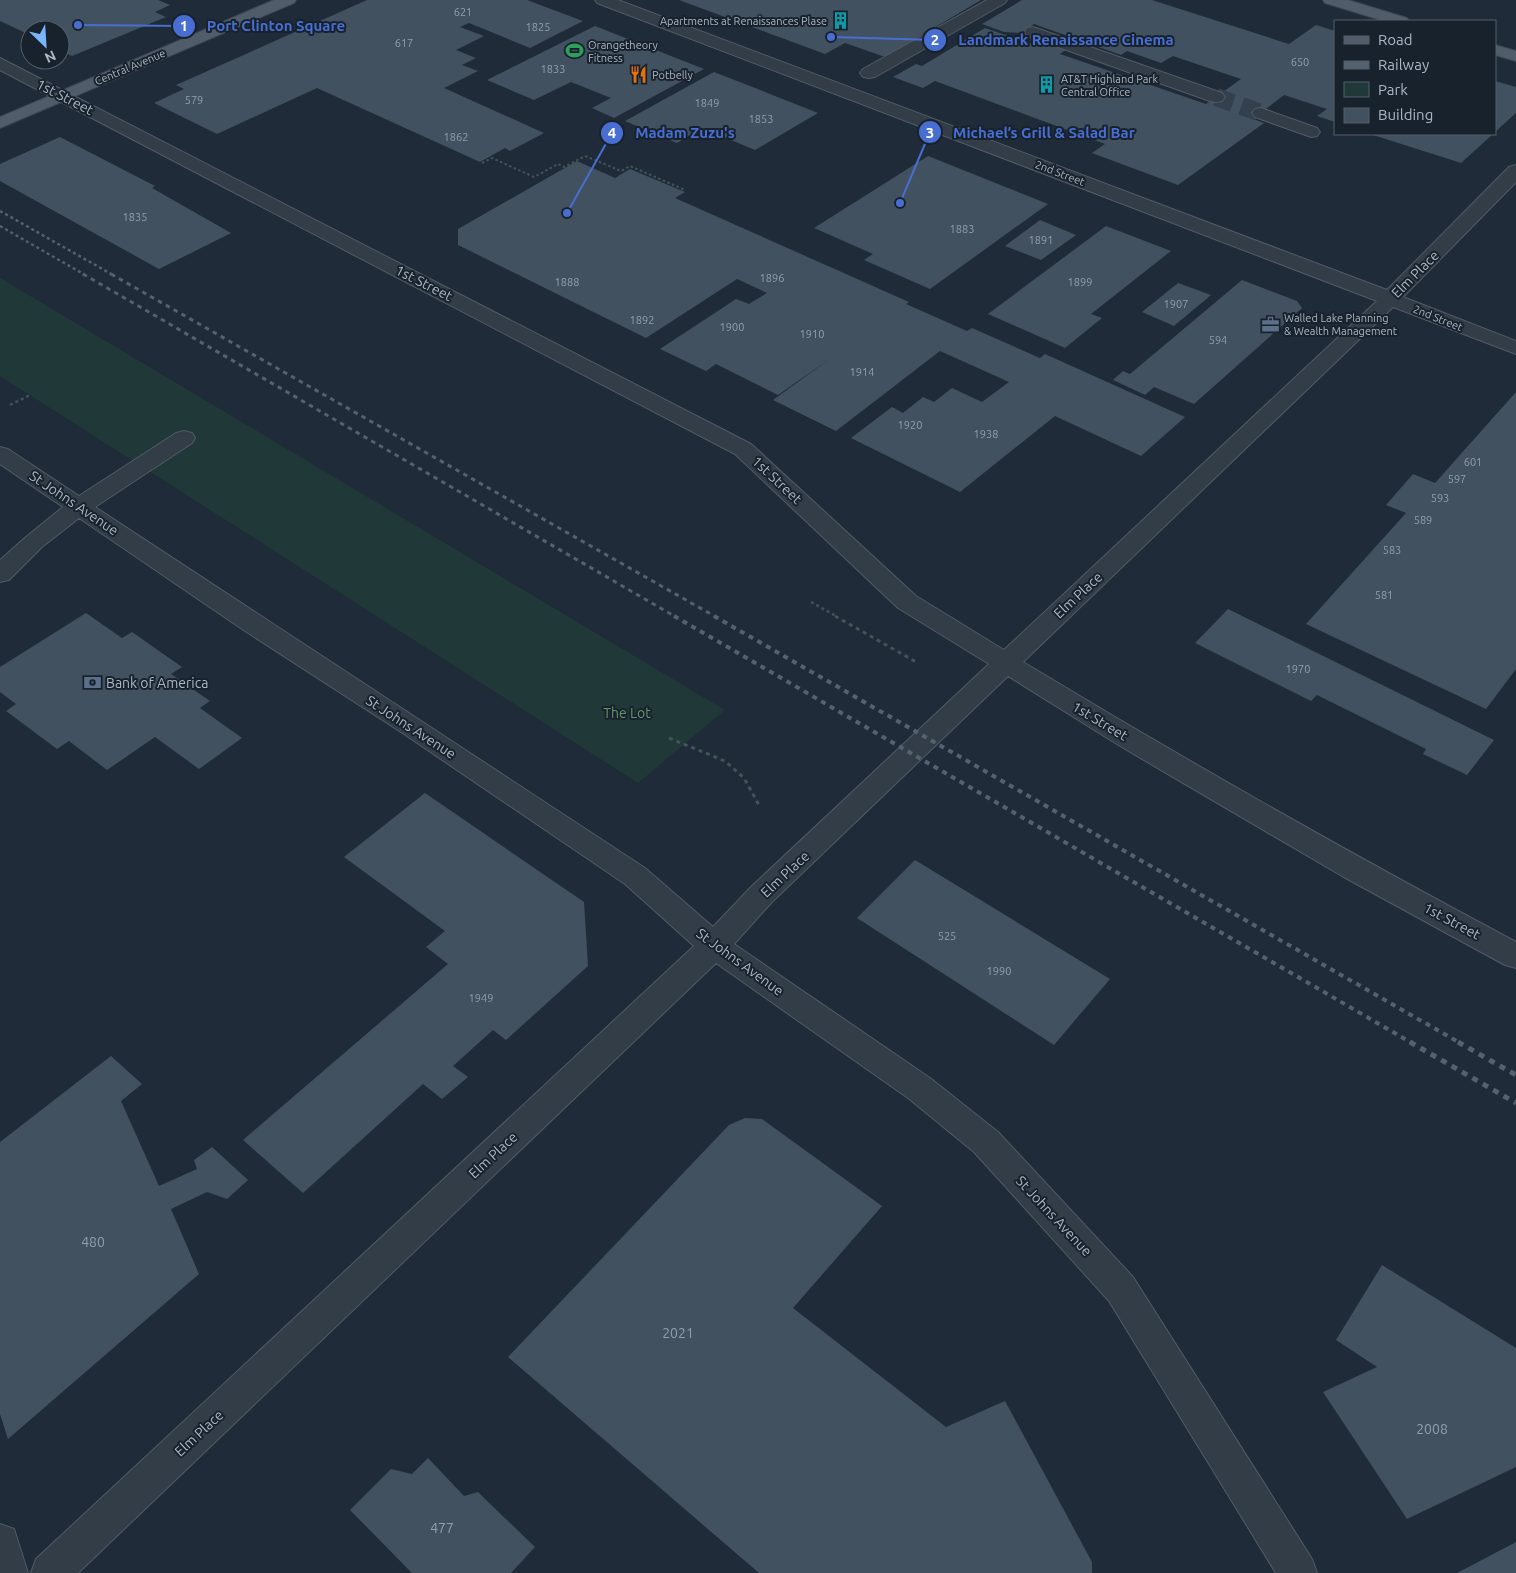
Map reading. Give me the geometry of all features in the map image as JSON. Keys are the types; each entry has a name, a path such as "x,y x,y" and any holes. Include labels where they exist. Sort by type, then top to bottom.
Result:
{"main road":[{"name":"Central Avenue","path":"0,123 288,0"},
{"path":"1331,0 1398,20"},
{"path":"1496,50 1516,56"}],"street":[{"name":"2nd Street","path":"605,0 1516,348"},
{"path":"870,73 999,0"},
{"path":"1033,32 1216,97"},
{"name":"1st Street","path":"0,63 743,449 907,602 1129,739 1352,868 1516,956"},
{"path":"1261,113 1311,132"},
{"name":"Elm Place","path":"50,1573 714,946 762,894 1391,299 1516,171"},
{"path":"0,574 34,542 79,507 184,438"},
{"name":"St Johns Avenue","path":"0,454 254,625 511,792 634,876 714,946 919,1088 986,1142 1121,1289 1298,1573"},
{"path":"0,1542 9,1573"}],"path":[{"path":"482,163 492,158 534,178 558,164 564,167 585,156 621,171 630,166 685,190"},
{"path":"10,405 30,395"},
{"path":"811,602 918,663"},
{"path":"669,738 725,761 744,778 760,807"}],"green space":[{"name":"The Lot","path":"0,278 725,710 638,783 0,376"}],"building":[{"path":"0,0 158,0 170,5 155,12 166,17 72,56 70,55 70,20 20,20 20,30 0,21"},
{"path":"367,0 527,0 583,21 530,48 469,23 460,27 484,36 456,50 476,58 462,65 478,71 444,88 544,133 510,151 505,148 480,162 317,88 217,134 154,103 184,89 176,85"},
{"name":"Apartments at Renaissances Plase","path":"679,0 981,0 885,57 845,43 825,54"},
{"path":"1022,0 1152,0 1289,44 1316,25 1334,31 1334,122 1317,116 1327,109 1284,95 1253,119 1264,123 1178,185 1092,153 1105,144 935,81 923,88 893,77 916,64 922,66 985,28 1032,44 1039,40 1067,49 1060,54 1206,104 1241,79 1173,56 1161,63 1127,51 1121,55 1034,24 1021,33 1004,32 982,24"},
{"path":"595,26 704,69 614,118 592,108 611,98 571,82 534,100 487,80"},
{"path":"714,72 818,113 755,150 702,128 677,143 625,121"},
{"path":"1496,81 1516,87 1516,113 1496,131"},
{"path":"1373,135 1492,135 1461,163"},
{"path":"60,137 155,186 152,188 231,233 159,269 0,181 0,164"},
{"path":"928,156 1048,204 930,289 864,260 873,254 814,228"},
{"path":"577,161 615,178 630,169 685,192 675,198 909,302 906,304 967,331 972,328 1040,358 1045,354 1185,417 1141,456 1055,416 960,492 851,438 892,407 903,413 923,397 934,402 952,388 982,402 1009,382 940,351 836,431 773,400 831,358 778,395 716,364 706,371 660,349 736,299 749,304 767,293 737,279 646,338 458,245 458,229"},
{"path":"1040,220 1076,235 1041,260 1005,246"},
{"path":"1106,226 1171,251 1091,314 1102,318 1065,348 988,314"},
{"path":"1242,280 1297,301 1302,308 1194,404 1154,387 1145,395 1113,380 1123,371 1130,374"},
{"path":"1178,283 1211,295 1174,326 1142,312"},
{"path":"1516,392 1516,669 1486,709 1306,624 1406,513 1386,505 1413,474 1435,483"},
{"path":"1228,609 1494,740 1467,775 1423,754 1426,749 1317,695 1311,701 1195,643"},
{"name":"Bank of America","path":"86,613 122,638 132,632 182,667 171,674 210,701 200,708 242,738 199,769 155,737 107,770 69,741 57,749 6,711 16,704 0,692 0,667"},
{"path":"425,793 584,902 588,966 506,1040 493,1030 453,1066 468,1077 442,1099 423,1084 303,1193 243,1140 448,964 426,947 445,931 344,857"},
{"path":"915,860 1110,979 1054,1045 857,918"},
{"path":"111,1056 142,1084 121,1101 159,1186 197,1169 194,1160 212,1147 248,1180 227,1199 207,1192 171,1209 199,1274 8,1439 0,1414 0,1142"},
{"path":"745,1118 762,1119 882,1206 793,1308 946,1427 1005,1401 1092,1562 1092,1573 759,1573 508,1357 729,1125"},
{"path":"1382,1265 1516,1348 1516,1467 1407,1519 1323,1392 1377,1367 1336,1340"},
{"path":"428,1458 464,1496 478,1492 535,1547 511,1573 412,1573 350,1510 391,1469 412,1474"},
{"path":"1516,1542 1516,1573 1457,1573"}],"tunnel":[{"path":"1216,97 1261,113"}],"railway":[{"path":"0,211 113,275"},
{"path":"0,226 85,275"},
{"path":"83,274 676,617"},
{"path":"111,274 716,617"},
{"path":"674,616 1412,1043"},
{"path":"714,616 1460,1043"},
{"path":"1410,1042 1516,1103"},
{"path":"1458,1042 1516,1075"}],"place":[{"name":"Apartments at Renaissances Plase","path":"841,21"},
{"name":"Port Clinton Square","path":"78,25"},
{"name":"Landmark Renaissance Cinema","path":"831,37"},
{"name":"Orangetheory Fitness","path":"574,51"},
{"name":"Potbelly","path":"638,75"},
{"name":"AT&T Highland Park Central Office","path":"1047,85"},
{"name":"Michael’s Grill & Salad Bar","path":"900,203"},
{"name":"Madam Zuzu's","path":"567,213"},
{"name":"Walled Lake Planning & Wealth Management","path":"1270,324"},
{"name":"Bank of America","path":"92,683"}]}
